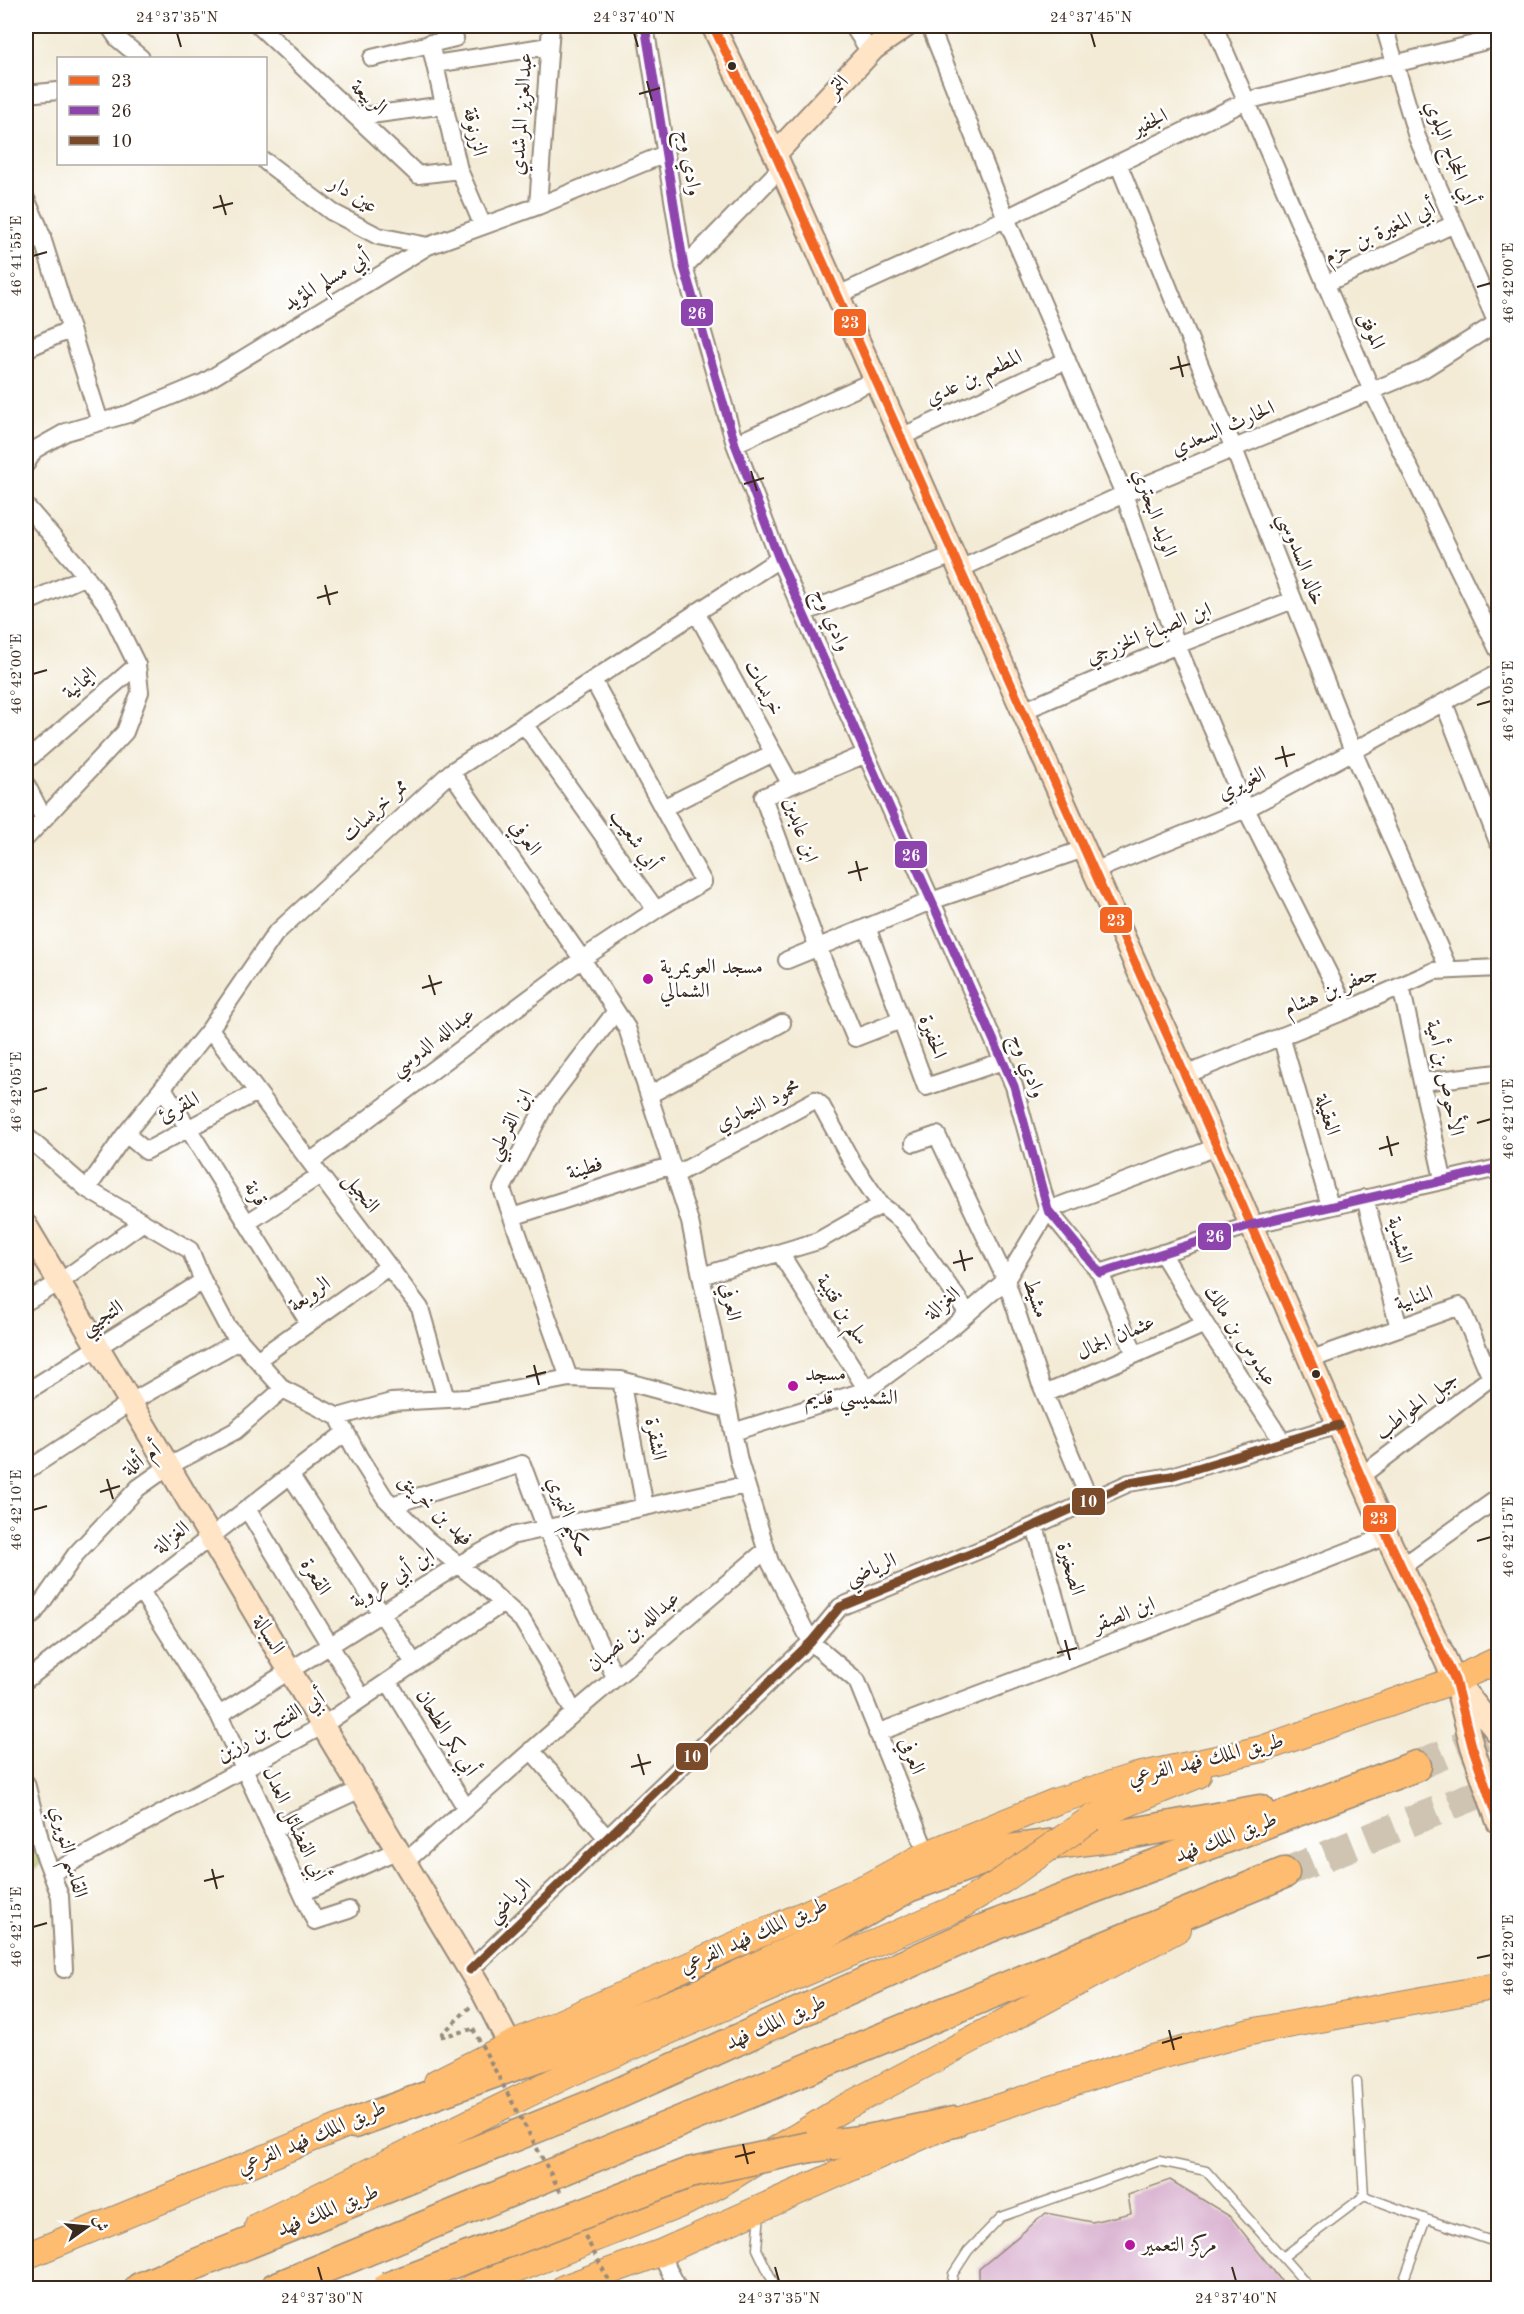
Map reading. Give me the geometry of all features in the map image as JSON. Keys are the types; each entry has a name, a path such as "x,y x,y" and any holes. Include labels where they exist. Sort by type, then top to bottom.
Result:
{"highway":[{"name":"طريق الملك فهد","path":"140,2289 189,2267 597,2103 982,1930 1416,1766 1266,1809 1117,1836 1009,1850 908,1887 819,1938 695,1996 582,2041 354,2123"},
{"path":"275,2289 1284,1873"},
{"path":"387,2289 689,2174 810,2147 868,2140 954,2122"}],"main road":[{"name":"طريق الملك فهد الفرعي","path":"26,2256 354,2123 510,2045 868,1886 927,1854 1057,1801 1133,1777 1262,1749 1455,1680 1498,1660"},
{"path":"189,2267 255,2227 573,2072 959,1907 1003,1880 1092,1818 1262,1749"},
{"path":"471,2289 684,2203 720,2184 840,2110 1284,1873"},
{"path":"564,2289 660,2253 761,2206 954,2122 1130,2064 1250,2032 1498,1986"}],"street":[{"path":"109,26 118,39 140,57"},
{"path":"262,30 281,26"},
{"name":"عبدالعزيز المرشدي","path":"538,206 551,26"},
{"name":"وادي وج","path":"647,26 646,32 684,267 735,444 779,558 1014,1086 1048,1210"},
{"path":"713,26 778,161 1217,1147 1387,1536 1455,1680 1472,1746 1498,1822"},
{"path":"853,26 870,52"},
{"name":"التمر","path":"778,161 870,52 906,26"},
{"name":"الوليد البحتري","path":"930,26 1006,218 1124,494 1177,645 1246,809 1347,1010"},
{"name":"الموفق","path":"1214,26 1372,391 1498,650"},
{"name":"أبي الحجاج البلوي","path":"1384,26 1417,137 1498,324"},
{"name":"الربيعة","path":"262,30 418,175 459,170"},
{"path":"372,58 430,43 453,32 463,60"},
{"name":"الجفير","path":"838,295 1006,218 1246,101 1498,38"},
{"name":"الزرنوقة","path":"430,43 459,170 483,226"},
{"path":"435,64 549,46"},
{"path":"26,94 57,91"},
{"path":"356,117 445,105"},
{"name":"أبي مسلم المؤيد","path":"26,464 34,450 66,432 128,414 203,383 428,246 538,206 665,154"},
{"path":"684,267 778,161"},
{"name":"عين دار","path":"267,163 332,212 378,236 428,246"},
{"name":"خالد السدوسي","path":"1118,163 1234,448 1353,752 1449,970"},
{"path":"26,199 42,235 100,422"},
{"name":"أبي المغيرة بن حزم","path":"1325,284 1454,224"},
{"path":"26,243 42,235"},
{"name":"الحارث السعدي","path":"803,613 956,562 1372,391 1422,370 1498,324"},
{"path":"26,348 71,329"},
{"name":"المطعم بن عدي","path":"901,437 1067,360"},
{"path":"735,444 875,380"},
{"path":"26,506 86,576 109,608 137,665 140,692 125,732 26,838"},
{"name":"ممر خريسات","path":"87,1189 126,1134 210,1029 274,934 451,772 779,558"},
{"path":"26,603 86,576"},
{"name":"ابن الصباغ الخزرجي","path":"1023,711 1177,645 1293,600"},
{"name":"خريسات","path":"696,612 791,786"},
{"name":"اليمانية","path":"26,761 137,665"},
{"name":"الغويري","path":"1094,871 1246,809 1498,673"},
{"path":"582,958 703,882 593,680"},
{"path":"1444,703 1498,842"},
{"name":"أبي شعيب","path":"524,724 656,910"},
{"path":"663,808 773,753"},
{"name":"ابن عابدين","path":"818,948 763,797 866,754"},
{"name":"العرفي","path":"451,772 582,958 627,1028 690,1222 733,1432 746,1485 770,1562 811,1642 857,1682 927,1854"},
{"path":"26,784 44,819"},
{"path":"787,960 931,901 1084,849"},
{"name":"الحفيرة","path":"867,927 926,1087 1003,1061"},
{"path":"818,948 855,1038 901,1020"},
{"name":"عبدالله الدوسي","path":"247,1223 582,958"},
{"name":"جعفر بن هشام","path":"1185,1075 1347,1010 1434,971 1498,968"},
{"name":"الأحوص بن أمية","path":"1401,986 1443,1179"},
{"name":"ابن القرطبي","path":"569,1378 502,1189 546,1103 616,1011"},
{"path":"649,1095 782,1023"},
{"name":"النجيل","path":"210,1029 420,1308 446,1399"},
{"name":"العقيلة","path":"1281,1036 1330,1206"},
{"path":"1422,1082 1498,1073"},
{"name":"قرنة","path":"163,1088 309,1323"},
{"name":"المقرئ","path":"126,1134 146,1151 257,1092"},
{"name":"محمود النجاري","path":"673,1170 815,1100 821,1105 853,1164 881,1205 903,1222 968,1313"},
{"name":"مشيط","path":"914,1143 937,1135 1006,1280 1045,1394 1090,1501"},
{"path":"26,1136 87,1189 190,1250 203,1281 227,1326 257,1360 283,1389 338,1416 391,1402 467,1398 569,1378 621,1380 728,1409"},
{"path":"1136,1354 1100,1273 1048,1210 1217,1147"},
{"path":"1100,1273 1251,1225 1498,1168"},
{"name":"فطينة","path":"512,1216 673,1170"},
{"name":"الشيدية","path":"1365,1198 1399,1328"},
{"path":"701,1276 818,1242 881,1205"},
{"name":"الغزالة","path":"733,1432 867,1390 951,1328 1006,1280 1048,1210"},
{"path":"26,1302 60,1282 142,1223"},
{"name":"السبالة","path":"26,1226 289,1671 470,1970 510,2045"},
{"name":"سلم بن قتيبة","path":"780,1253 867,1390"},
{"name":"عبدوس بن مالك","path":"1162,1253 1281,1441"},
{"name":"الرويعة","path":"257,1360 388,1267"},
{"name":"التجيبي","path":"26,1392 203,1281"},
{"name":"المنابية","path":"1310,1360 1460,1306 1495,1375"},
{"name":"عثمان الجمال","path":"1045,1394 1205,1324"},
{"path":"26,1471 131,1402 240,1340"},
{"name":"جبل الحواطب","path":"1361,1476 1495,1375"},
{"name":"الشقرة","path":"621,1380 645,1507"},
{"name":"أم أثلة","path":"26,1616 33,1615 76,1554 138,1488 169,1466 235,1431 283,1389"},
{"name":"فهد بن خرينق","path":"338,1416 370,1473 392,1505 426,1539 522,1620 574,1713"},
{"name":"الرياضي","path":"470,1970 811,1642 840,1607 1035,1526 1129,1483 1171,1476 1339,1425"},
{"name":"الغزالة","path":"26,1680 346,1432"},
{"name":"حكيم النميري","path":"392,1505 522,1464 546,1529 615,1677"},
{"path":"291,1476 414,1663"},
{"name":"ابن أبي عروبة","path":"219,1715 458,1565 511,1536 746,1485"},
{"path":"1403,1566 1498,1498"},
{"name":"القعرة","path":"248,1509 362,1698"},
{"name":"الصخيرة","path":"1035,1526 1072,1659"},
{"name":"ابن الصقر","path":"877,1733 1387,1536"},
{"name":"عبدالله بن نصبان","path":"302,1893 401,1856 466,1808 615,1677 766,1550"},
{"name":"أبي الفضائل العدل","path":"141,1591 219,1715 315,1922 349,1910"},
{"name":"أبي الفتح بن رزين","path":"52,1873 322,1726 503,1603"},
{"path":"1455,1680 1498,1733"},
{"name":"أبي بكر الطحان","path":"388,1681 466,1808"},
{"path":"531,1750 607,1838"},
{"name":"القاسم النويري","path":"26,1783 43,1851 60,1896 64,1969"},
{"path":"272,1830 361,1789"},
{"path":"660,2253 678,2289"}],"lane":[{"path":"1357,2081 1364,2196"},
{"path":"951,2289 953,2274 968,2251 1001,2217 1159,2161 1206,2171 1311,2289"},
{"path":"1364,2196 1498,2243"},
{"path":"1283,2258 1364,2196"},
{"path":"761,2206 757,2248 776,2289"},
{"path":"1401,2289 1426,2219"}],"path":[{"path":"484,1994 439,2037 473,2030 562,2195"},
{"path":"579,2226 613,2289"}],"green space":[{"path":"26,1782 46,1859 26,1875"}],"building":[{"name":"مركز التعمير","path":"1170,2180 1231,2217 1287,2288 979,2288 979,2269 1046,2213 1092,2222 1131,2213 1128,2195"}],"tunnel":[{"path":"1416,1766 1498,1731"},
{"path":"1284,1873 1498,1786"}],"transit line":[{"name":"26","path":"647,26 646,32 684,267 735,444 779,559 1014,1086 1048,1210 1100,1273 1251,1225 1498,1168"},
{"name":"23","path":"713,26 775,154 1217,1147 1387,1536 1455,1680 1472,1746 1498,1822"},
{"name":"10","path":"470,1970 811,1642 840,1607 992,1545 1129,1483 1171,1476 1339,1425"}],"place":[{"name":"مسجد العويمرية الشمالي","path":"648,979"},
{"name":"مسجد الشميسي قديم","path":"793,1386"},
{"name":"مركز التعمير","path":"1130,2245"}]}
